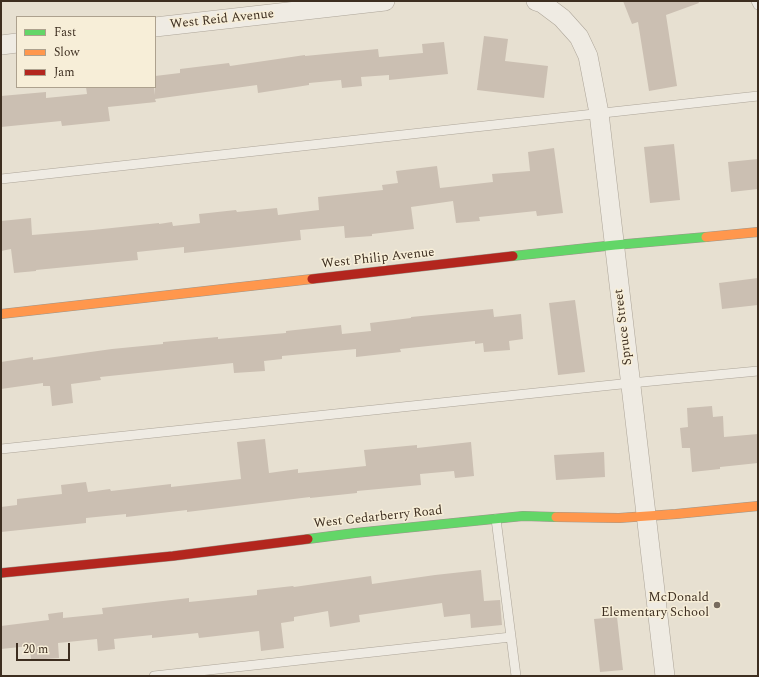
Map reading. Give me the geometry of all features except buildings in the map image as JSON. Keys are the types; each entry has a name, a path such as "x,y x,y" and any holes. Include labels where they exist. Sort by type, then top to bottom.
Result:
{"street":[{"name":"West Reid Avenue","path":"156,27 385,1"},
{"name":"Spruce Street","path":"536,1 542,3 562,18 579,37 588,56 600,113 646,516 666,676"},
{"path":"1,45 16,43"},
{"name":"West Philip Avenue","path":"1,314 615,246 758,232"},
{"name":"West Cedarberry Road","path":"1,573 173,556 355,533 523,516 619,518 758,506"}],"lane":[{"path":"756,1 758,5"},
{"path":"1,179 758,96"},
{"path":"1,450 631,382 758,370"},
{"path":"496,519 516,676"},
{"path":"154,676 511,637"}],"traffic: fast":[{"path":"513,256 706,237"},
{"path":"308,539 523,516 556,517"}],"traffic: slow":[{"path":"706,237 758,232"},
{"path":"1,314 312,279"},
{"path":"556,517 619,518 758,506"}],"traffic: jam":[{"path":"312,279 513,256"},
{"path":"1,573 173,556 308,539"}],"place":[{"name":"McDonald Elementary School","path":"717,605"}]}
